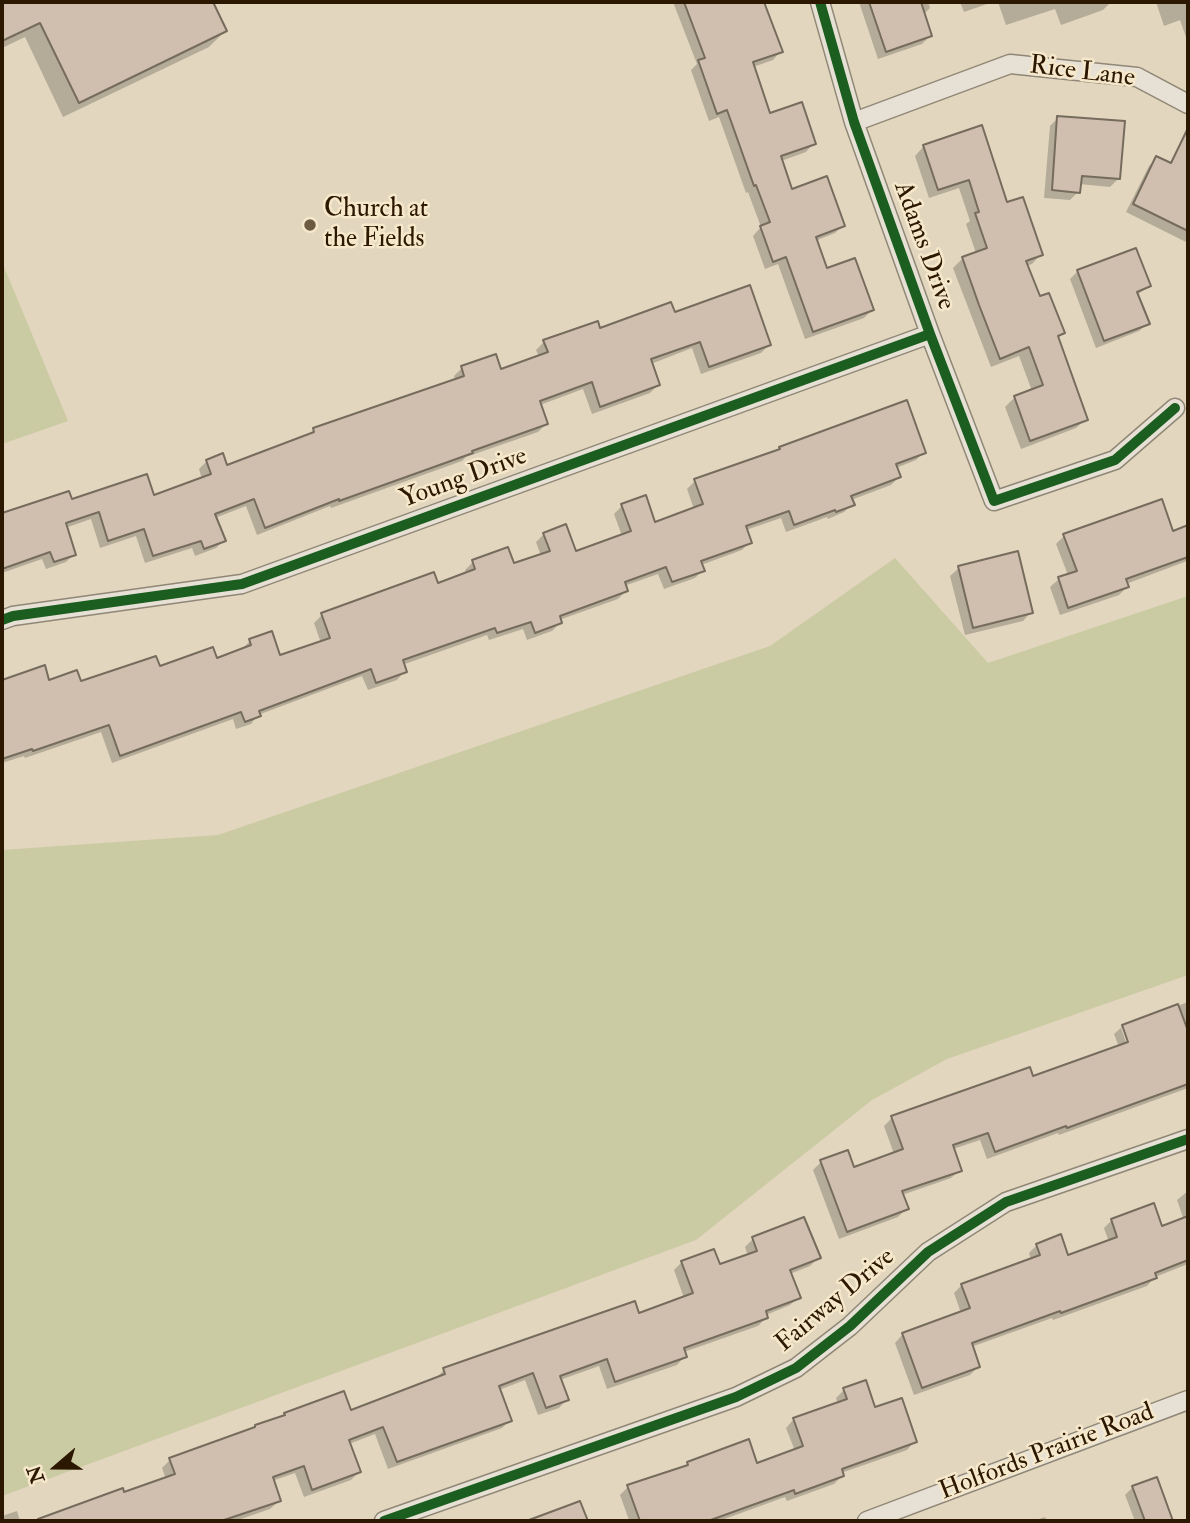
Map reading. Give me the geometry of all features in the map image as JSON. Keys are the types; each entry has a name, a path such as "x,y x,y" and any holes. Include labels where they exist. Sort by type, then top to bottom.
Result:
{"street":[{"name":"Adams Drive","path":"820,2 854,122 993,501 1115,460 1175,408"},
{"name":"Rice Lane","path":"854,122 1010,64 1137,77 1188,104"},
{"name":"Young Drive","path":"2,620 13,616 242,584 930,334"},
{"name":"Fairway Drive","path":"384,1521 736,1398 796,1368 850,1326 928,1252 1006,1202 1188,1139"},
{"name":"Holfords Prairie Road","path":"867,1521 1188,1400"}],"green space":[{"path":"2,262 68,421 2,444"},
{"path":"895,558 988,663 1188,596 1188,975 947,1059 872,1100 696,1240 2,1496 2,850 218,835 770,646"}],"building":[{"path":"2,2 213,2 227,31 79,103 40,23 2,41"},
{"path":"684,2 764,2 783,52 753,62 770,113 802,102 816,144 781,156 792,189 827,176 845,226 816,237 827,268 855,258 874,310 813,332 786,257 773,262 760,226 770,222 727,110 717,114 698,60 705,58"},
{"path":"869,2 921,2 932,36 886,52"},
{"path":"1057,116 1125,121 1120,179 1082,176 1080,193 1052,190"},
{"path":"982,125 1007,202 1023,197 1043,255 1026,261 1040,296 1049,293 1065,333 1058,336 1088,420 1030,441 1014,396 1043,385 1029,347 1000,359 979,305 962,257 987,248 975,213 979,212 969,180 938,190 923,145"},
{"path":"1188,128 1188,231 1133,204 1156,156 1171,163"},
{"path":"1136,248 1151,286 1137,292 1150,324 1104,341 1077,270"},
{"path":"750,285 771,345 709,367 700,342 651,359 660,385 600,407 592,382 540,401 548,424 265,528 254,499 215,514 226,541 204,549 201,541 153,556 144,529 108,541 99,512 66,523 76,555 54,562 50,552 2,569 2,513 69,491 72,499 147,474 154,495 211,474 206,460 223,453 227,465 314,432 313,428 464,376 461,366 496,354 501,369 548,352 543,340 598,321 600,328 671,302 675,312"},
{"path":"907,400 926,453 896,464 901,477 851,496 855,505 836,512 835,510 794,525 789,511 746,526 752,543 701,561 705,571 672,582 666,567 625,582 628,591 560,616 562,623 535,633 531,622 497,633 495,628 403,660 407,672 376,683 371,669 259,711 261,716 245,722 241,712 120,756 109,725 2,759 2,680 45,665 49,680 77,670 81,681 156,656 160,666 213,647 217,658 251,645 249,639 272,631 280,655 330,638 321,613 434,572 438,583 475,569 472,560 508,547 514,563 550,551 543,533 566,524 576,551 631,531 621,504 646,495 655,522 703,504 694,479"},
{"path":"1162,499 1173,531 1188,525 1188,557 1126,579 1129,587 1068,608 1058,577 1077,571 1063,534"},
{"path":"1018,551 1033,613 973,628 958,566"},
{"path":"1178,1004 1188,1031 1188,1084 995,1152 988,1133 953,1145 962,1171 902,1191 909,1209 847,1232 820,1160 848,1150 854,1167 903,1149 891,1116 1030,1067 1033,1076 1128,1042 1122,1025"},
{"path":"1154,1203 1162,1226 1188,1216 1188,1260 1155,1273 1157,1278 972,1343 980,1367 922,1388 902,1333 970,1308 961,1284 1040,1255 1036,1244 1061,1234 1068,1255 1117,1237 1111,1219"},
{"path":"804,1217 821,1258 790,1270 801,1298 766,1311 768,1318 684,1348 687,1357 615,1382 607,1359 560,1376 569,1400 546,1408 533,1373 499,1386 512,1421 397,1462 383,1427 349,1440 361,1472 312,1490 304,1466 273,1477 281,1501 221,1521 38,1519 123,1488 124,1492 175,1474 169,1458 344,1391 351,1410 445,1374 443,1368 635,1301 639,1313 693,1293 681,1261 714,1249 720,1264 757,1251 752,1237"},
{"path":"866,1380 875,1407 902,1398 917,1442 842,1469 844,1476 795,1494 794,1490 708,1521 640,1521 627,1485 688,1465 687,1462 749,1439 757,1463 803,1446 793,1418 847,1399 843,1388"},
{"path":"1157,1477 1173,1521 1145,1521 1132,1486"},
{"path":"580,1501 588,1521 529,1520"}],"cycle path":[{"path":"820,2 854,122 930,334 994,501 1115,460 1175,408"},
{"path":"2,620 13,616 242,584 930,334"},
{"path":"384,1521 736,1397 796,1368 850,1326 928,1252 1006,1202 1188,1139"}],"place":[{"name":"Church at the Fields","path":"310,225"}]}
